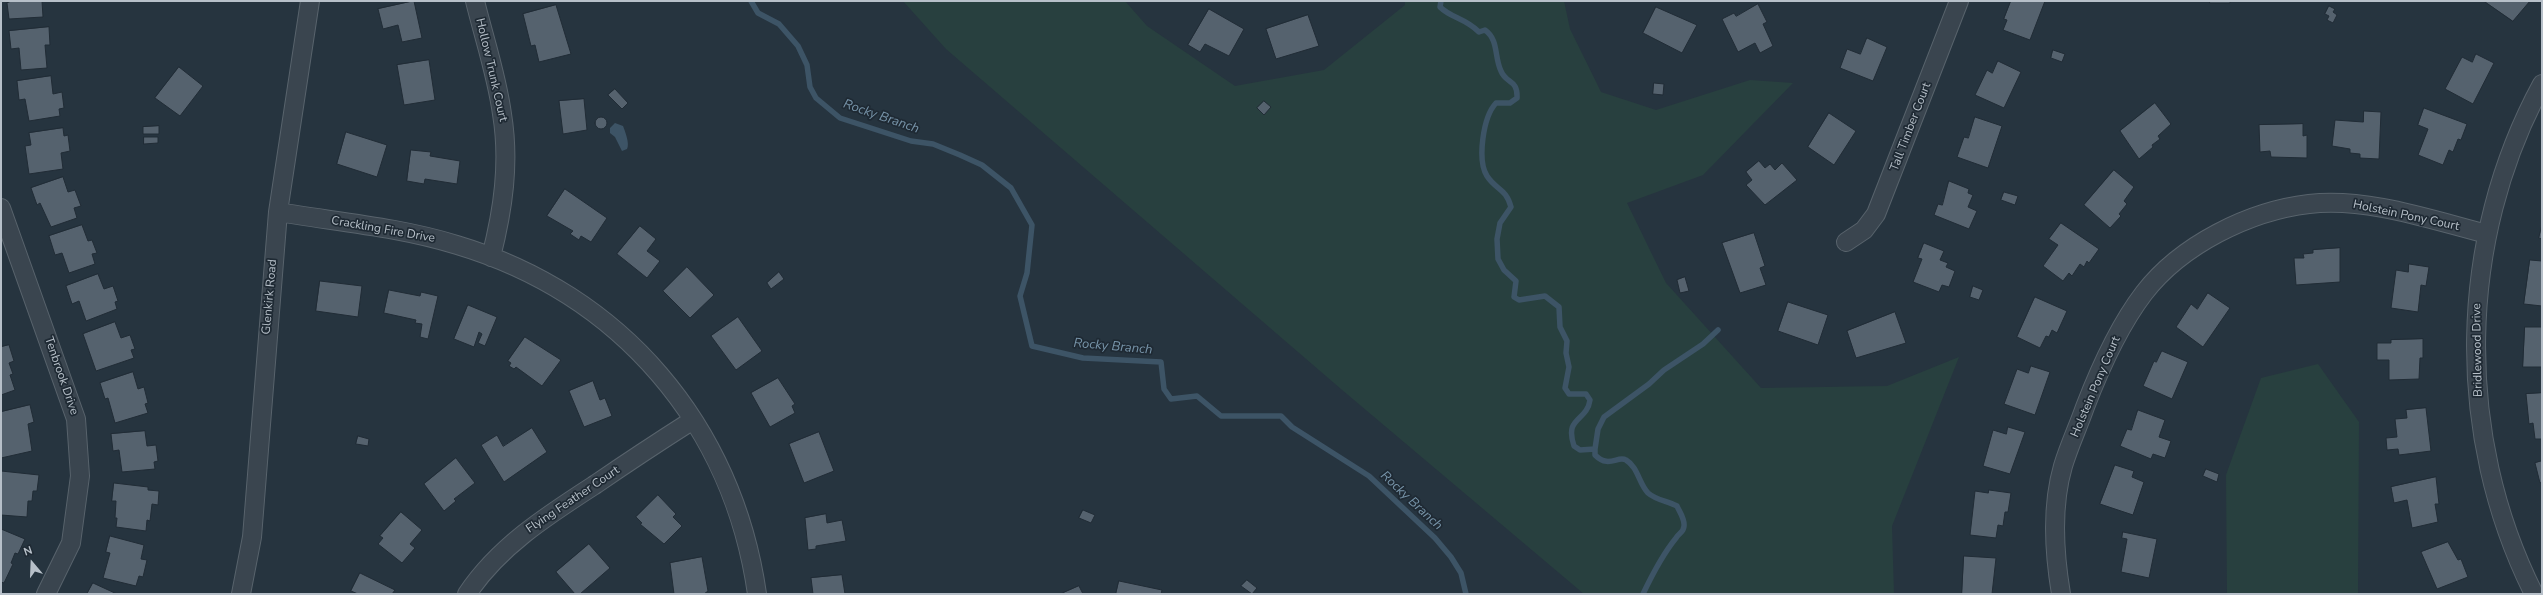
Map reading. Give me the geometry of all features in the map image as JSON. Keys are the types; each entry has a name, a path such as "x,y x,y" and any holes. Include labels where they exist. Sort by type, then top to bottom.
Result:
{"street":[{"name":"Glenkirk Road","path":"241,594 252,537 278,212 310,1"},
{"name":"Hollow Trunk Court","path":"475,1 502,114 506,150 505,186 500,222 491,257"},
{"name":"Tall Timber Court","path":"1846,242 1864,230 1876,214 1959,1"},
{"name":"Bridlewood Drive","path":"2534,594 2506,528 2492,481 2482,432 2477,383 2476,326 2479,279 2487,234 2512,150 2542,84"},
{"name":"Holstein Pony Court","path":"2061,594 2056,566 2055,527 2058,488 2063,465 2094,383 2120,330 2153,282 2180,259 2210,239 2242,223 2274,211 2309,204 2339,203 2369,206 2487,234"},
{"name":"Tenbrook Drive","path":"1,208 76,419 80,476 71,543 46,594"},
{"name":"Crackling Fire Drive","path":"278,212 413,233 457,245 491,257 525,272 577,300 608,322 637,348 658,371 693,420 718,466 745,533 757,594"},
{"name":"Flying Feather Court","path":"466,594 497,557 518,538 560,507 693,420"}],"green space":[{"path":"903,1 1125,1 1147,26 1235,86 1324,70 1405,5 1405,1 1564,1 1570,29 1601,92 1656,110 1750,80 1793,83 1703,175 1627,203 1666,283 1761,388 1887,386 1959,357 1892,526 1894,594 1584,594 1341,389 946,49"},
{"path":"2318,364 2359,422 2358,594 2227,594 2226,475 2261,378"}],"water":[{"path":"615,123 623,126 627,138 628,147 622,151 615,137 610,133 610,128"}],"building":[{"path":"12,1 42,1 43,17 9,19 7,3"},
{"path":"414,1 422,38 402,42 398,25 383,29 378,9"},
{"path":"2011,1 2045,1 2030,40 2003,30 2007,20 2004,19"},
{"path":"2210,1 2230,1 2230,3 2210,3"},
{"path":"2484,1 2530,1 2513,21"},
{"path":"1758,4 1767,22 1763,24 1773,46 1760,53 1755,43 1738,52 1722,19 1734,13 1736,16"},
{"path":"556,5 571,54 539,62 535,45 531,46 523,14"},
{"path":"2329,6 2335,9 2333,12 2337,15 2333,23 2327,20 2329,16 2325,14"},
{"path":"1656,7 1697,25 1682,53 1643,33"},
{"path":"1209,9 1244,29 1229,56 1205,44 1200,52 1188,45"},
{"path":"1308,15 1319,46 1276,59 1266,29"},
{"path":"49,27 50,45 45,45 47,68 21,70 19,48 11,49 9,31"},
{"path":"1867,38 1887,47 1873,81 1840,68 1847,49 1860,54"},
{"path":"2053,50 2065,54 2062,62 2051,58"},
{"path":"2476,54 2494,63 2473,104 2445,89 2462,57 2472,62"},
{"path":"429,60 435,100 404,105 397,65"},
{"path":"1998,61 2021,72 2004,108 1975,95 1987,70 1992,73"},
{"path":"179,67 203,86 180,116 155,98"},
{"path":"51,76 53,94 62,92 64,108 59,109 60,116 29,121 25,99 19,100 17,81"},
{"path":"1654,83 1664,84 1663,95 1653,94"},
{"path":"615,89 628,103 622,109 608,95"},
{"path":"584,99 587,130 563,134 559,101"},
{"path":"1264,101 1271,107 1264,115 1257,108"},
{"path":"2155,103 2171,124 2158,136 2160,139 2152,145 2153,147 2139,159 2120,131"},
{"path":"2424,108 2467,124 2461,140 2458,139 2453,152 2449,150 2443,165 2418,155 2428,129 2418,125"},
{"path":"2364,111 2381,112 2379,159 2360,158 2360,154 2350,153 2350,149 2332,146 2335,120 2363,122"},
{"path":"1829,113 1856,131 1834,165 1808,147"},
{"path":"601,117 605,119 607,123 605,127 601,129 597,127 595,123 597,119"},
{"path":"1975,117 2002,126 1988,168 1957,157 1964,137 1968,138"},
{"path":"2303,124 2303,136 2307,135 2307,158 2271,157 2270,151 2260,152 2259,125"},
{"path":"159,126 159,134 143,134 143,127"},
{"path":"63,128 64,136 68,135 70,151 61,153 63,169 29,174 25,146 31,145 29,133"},
{"path":"346,132 387,145 377,177 337,164"},
{"path":"144,137 158,137 158,143 144,144"},
{"path":"411,150 431,152 430,156 460,161 457,184 425,179 424,184 407,181"},
{"path":"1759,161 1765,168 1770,164 1775,170 1782,163 1797,180 1765,205 1746,185 1752,180 1746,172"},
{"path":"2114,170 2134,187 2124,201 2127,204 2119,214 2121,216 2110,228 2084,205"},
{"path":"63,177 68,192 75,190 81,206 74,208 77,218 51,227 40,203 37,205 31,188"},
{"path":"1949,181 1969,189 1968,193 1973,195 1968,207 1977,211 1969,229 1934,215 1938,204 1942,205"},
{"path":"565,189 607,218 591,242 581,236 579,240 570,234 573,231 547,216"},
{"path":"2004,192 2018,196 2015,205 2001,200"},
{"path":"2061,223 2099,249 2089,263 2087,261 2084,267 2080,264 2072,276 2069,273 2063,281 2043,266 2058,245 2049,239"},
{"path":"82,225 88,241 92,240 97,253 92,254 95,264 69,273 62,253 55,255 49,236"},
{"path":"2542,225 2542,239 2539,238"},
{"path":"640,226 656,239 647,251 660,261 647,278 617,254"},
{"path":"1754,233 1765,266 1760,268 1766,285 1740,293 1722,243"},
{"path":"1924,243 1944,251 1940,260 1948,263 1946,267 1955,271 1949,287 1942,285 1939,292 1913,282 1922,259 1918,258"},
{"path":"2340,248 2340,282 2296,285 2294,258 2304,258 2303,254 2313,253 2313,250"},
{"path":"2530,260 2542,261 2542,306 2524,304"},
{"path":"2409,264 2429,267 2426,286 2421,285 2418,312 2391,308 2396,270 2408,272"},
{"path":"687,267 714,295 690,318 663,291"},
{"path":"779,272 784,279 771,289 767,283"},
{"path":"98,274 104,289 113,286 118,301 115,302 117,309 86,321 79,301 72,304 66,286"},
{"path":"1685,277 1689,291 1680,293 1677,280"},
{"path":"320,281 362,286 358,317 316,311"},
{"path":"1973,286 1983,290 1979,300 1970,297"},
{"path":"389,290 420,296 421,292 438,296 428,339 420,337 422,324 415,323 416,320 384,313"},
{"path":"2208,293 2230,308 2203,347 2176,327 2191,304 2197,309"},
{"path":"2035,297 2067,311 2057,333 2052,330 2049,337 2046,336 2040,348 2017,337"},
{"path":"1788,302 1828,315 1818,345 1778,331"},
{"path":"468,305 497,317 485,346 478,343 482,334 479,332 474,347 454,339"},
{"path":"1895,312 1906,343 1856,358 1847,331"},
{"path":"738,317 762,351 736,370 711,336"},
{"path":"115,322 121,338 130,335 135,349 131,350 134,358 96,371 83,334"},
{"path":"2525,327 2542,327 2542,367 2523,367"},
{"path":"525,337 561,360 542,386 516,367 514,369 509,366 511,363 508,361"},
{"path":"2423,339 2423,358 2420,358 2419,379 2389,380 2389,360 2377,360 2377,343 2391,343 2391,340"},
{"path":"9,345 14,361 9,363 13,374 10,375 15,390 1,395 1,347"},
{"path":"2162,351 2188,362 2172,399 2143,386 2154,361 2156,362"},
{"path":"2031,366 2050,372 2035,415 2004,404 2017,369 2028,373"},
{"path":"133,372 138,389 144,387 148,403 145,404 148,413 115,423 108,398 105,399 100,383"},
{"path":"778,378 795,404 792,406 795,413 770,427 751,393"},
{"path":"593,381 600,400 605,398 612,416 584,427 569,391"},
{"path":"2542,393 2542,439 2535,439 2533,423 2529,424 2526,394"},
{"path":"30,405 34,422 28,424 32,451 1,458 1,412"},
{"path":"2426,408 2431,451 2399,455 2398,449 2387,450 2386,438 2397,437 2395,419 2407,418 2406,410"},
{"path":"2138,410 2165,420 2159,437 2171,441 2165,458 2153,454 2151,459 2120,446 2127,429 2131,430"},
{"path":"2008,427 2025,432 2010,474 1983,466 1993,430 2006,434"},
{"path":"532,428 547,452 504,482 481,445 497,435 503,446"},
{"path":"145,431 147,446 156,445 158,461 154,462 155,469 122,472 119,450 113,451 111,434"},
{"path":"819,432 834,471 804,483 789,444"},
{"path":"358,436 369,439 368,446 356,444"},
{"path":"456,458 475,483 454,499 456,501 444,511 424,484"},
{"path":"2542,461 2542,482 2540,483 2535,463"},
{"path":"2115,465 2134,471 2132,477 2144,482 2133,515 2100,504"},
{"path":"2206,469 2219,474 2217,482 2203,476"},
{"path":"1,471 39,475 37,491 33,491 32,501 28,501 27,517 1,515"},
{"path":"2436,477 2439,504 2435,504 2438,522 2412,528 2407,500 2394,503 2391,487"},
{"path":"114,483 148,487 148,490 159,491 158,505 152,504 150,521 147,520 146,531 116,527 116,501 112,501"},
{"path":"1989,490 2011,493 2008,512 2005,512 2003,526 1998,525 1996,538 1970,535 1975,491 1988,493"},
{"path":"658,495 676,514 673,517 682,526 664,544 640,524 642,523 636,517"},
{"path":"1083,510 1095,515 1091,523 1079,518"},
{"path":"401,512 422,530 410,544 415,548 402,563 378,544 383,538 380,536"},
{"path":"826,514 827,523 842,520 846,541 816,546 816,549 808,550 805,518"},
{"path":"1,529 25,539 18,554 15,553 11,563 13,564 4,583 1,582"},
{"path":"2123,532 2157,539 2149,578 2121,572 2127,539 2122,538"},
{"path":"110,536 144,545 141,559 147,560 143,577 139,576 136,586 103,578 110,553 106,552"},
{"path":"2448,542 2458,560 2461,559 2468,577 2437,589 2421,552"},
{"path":"589,544 610,568 580,594 575,594 556,572"},
{"path":"1964,556 1996,558 1992,594 1962,594"},
{"path":"702,557 708,591 704,594 674,594 670,563"},
{"path":"360,573 395,590 392,594 358,594 351,591"},
{"path":"842,575 845,594 813,594 811,578"},
{"path":"1247,580 1257,588 1252,594 1241,586"},
{"path":"1119,581 1162,590 1161,594 1116,594"},
{"path":"93,583 117,594 87,594"},
{"path":"1079,586 1083,594 1063,594 1063,593"}],"waterway":[{"name":"Rocky Branch","path":"751,1 758,13 779,24 798,46 807,65 810,87 816,98 840,118 911,141 933,144 960,155 982,165 1011,188 1032,225 1027,273 1020,296 1032,346 1083,358 1161,362 1164,389 1171,399 1197,396 1221,416 1281,416 1292,427 1369,476 1435,538 1451,557 1461,573 1466,594"},
{"path":"1441,1 1440,7 1444,11 1469,24 1479,32 1485,30 1489,34 1494,44 1501,71 1516,88 1517,98 1510,103 1496,103 1491,110 1483,139 1482,160 1484,169 1490,181 1504,193 1511,207 1500,223 1497,239 1498,259 1504,270 1516,281 1514,297 1519,300 1545,296 1559,307 1560,327 1567,341 1566,353 1569,367 1565,388 1569,394 1586,394 1590,400 1585,412 1577,420 1572,429 1574,446 1580,450 1595,449 1595,455 1605,461 1620,459 1626,460 1636,471 1642,485 1648,493 1677,506 1683,518 1683,530 1662,558 1643,594"},
{"path":"1595,449 1598,429 1604,417 1649,384 1664,370 1703,344 1718,330"}]}
